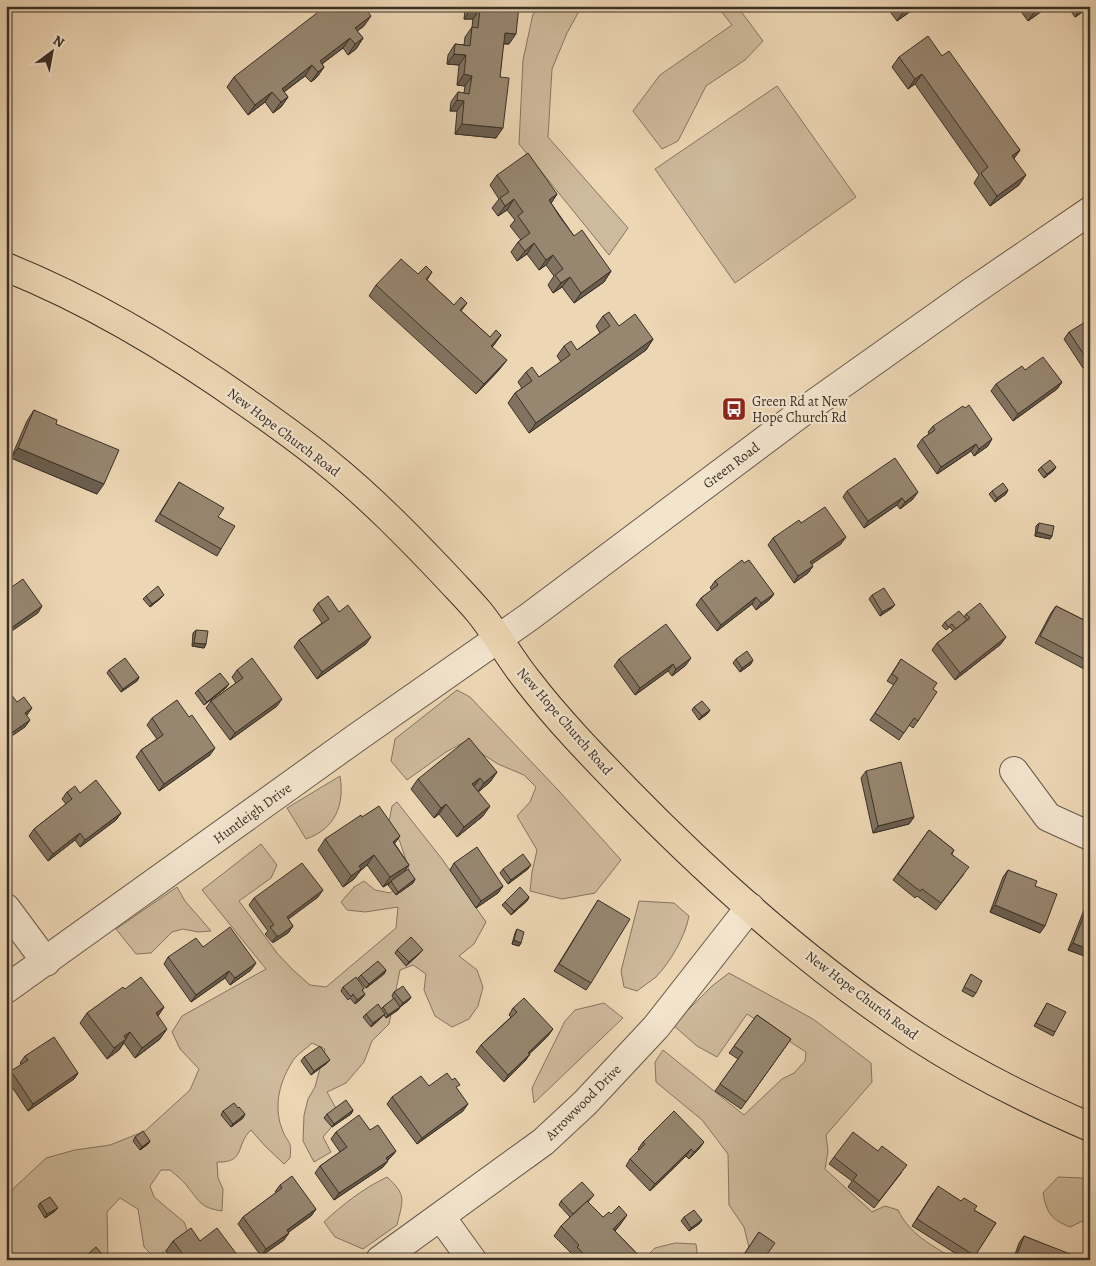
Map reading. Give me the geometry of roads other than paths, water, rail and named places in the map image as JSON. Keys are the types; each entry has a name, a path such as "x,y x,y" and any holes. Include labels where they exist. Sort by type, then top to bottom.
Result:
{"main road":[{"name":"New Hope Church Road","path":"6,267 90,305 164,348 226,388 307,446 375,504 421,550 479,612 525,678 575,736 676,840 750,907 843,983 915,1035 1033,1102 1090,1127"}],"street":[{"name":"Green Road","path":"498,638 622,548 793,418 962,298 1090,211"},
{"name":"Huntleigh Drive","path":"6,989 498,638"},
{"path":"1014,771 1048,817 1090,836"},
{"name":"Arrowwood Drive","path":"380,1260 543,1142 585,1103 656,1027 750,907"},
{"path":"6,908 46,962"},
{"path":"441,1217 472,1260"}],"place":[{"name":"Green Rd at New Hope Church Rd","path":"734,409"}]}
